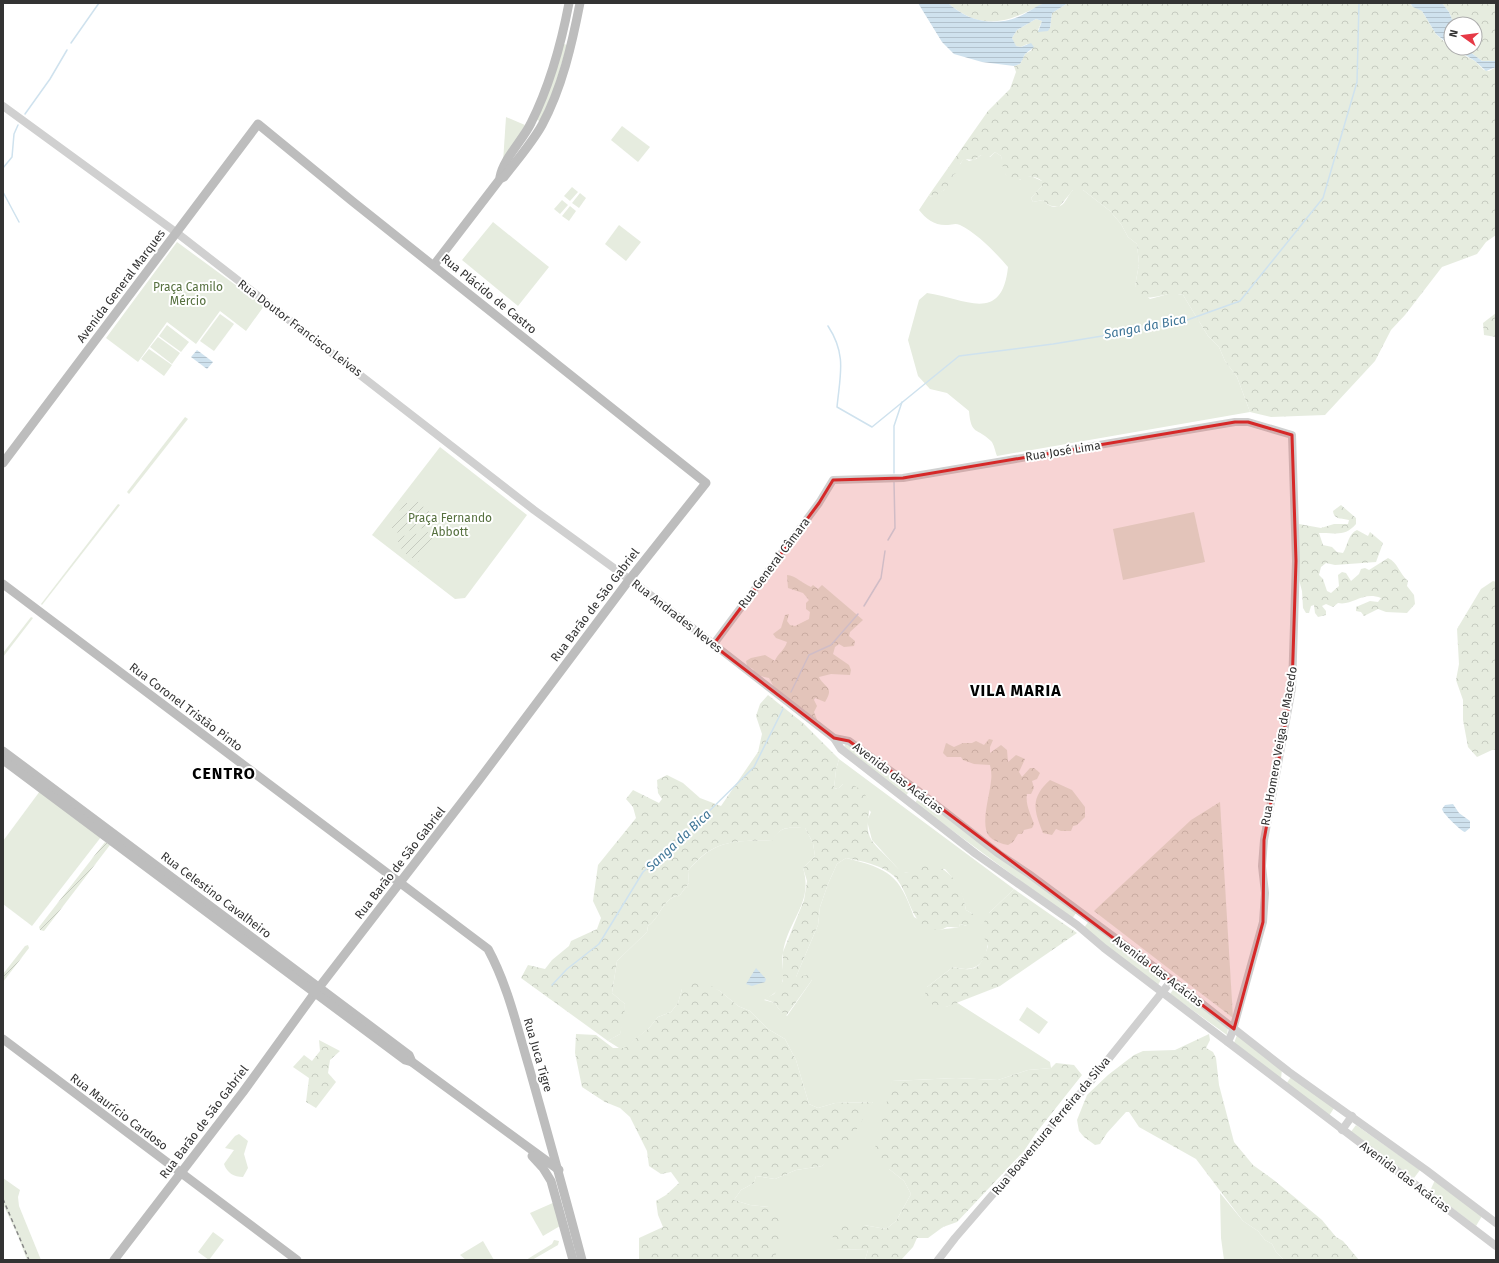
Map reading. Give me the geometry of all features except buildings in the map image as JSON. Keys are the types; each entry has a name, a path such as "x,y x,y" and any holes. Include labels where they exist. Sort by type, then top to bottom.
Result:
{"main road":[{"path":"500,179 503,168 530,124 547,88 563,33 569,3"},
{"path":"434,265 540,129 557,90 574,36 580,3"},
{"name":"Avenida General Marques","path":"3,463 258,124"},
{"name":"Rua Plácido de Castro","path":"258,124 352,201 706,483"},
{"name":"Rua Barão de São Gabriel","path":"114,1260 181,1173 316,991 629,580 706,483"},
{"name":"Rua Coronel Tristão Pinto","path":"3,584 488,949"},
{"name":"Rua Celestino Cavalheiro","path":"3,751 405,1060 412,1062 559,1170"},
{"name":"Rua Celestino Cavalheiro","path":"3,760 316,991"},
{"name":"Rua Juca Tigre","path":"488,949 498,966 514,1015 559,1170 582,1260"},
{"name":"Rua Maurício Cardoso","path":"3,1039 297,1260"},
{"name":"Rua Celestino Cavalheiro","path":"521,1143 543,1168 551,1181 573,1260"}],"street":[{"name":"Rua Doutor Francisco Leivas","path":"3,106 177,233 441,438"},
{"name":"Rua José Lima","path":"833,480 903,478 1235,422 1248,422 1292,435"},
{"name":"Rua Homero Veiga de Macedo","path":"1228,1042 1233,1031 1263,922 1265,893 1262,866 1264,840 1292,688 1296,561 1292,435"},
{"name":"Rua Andrades Neves","path":"441,438 534,510 629,580 834,738"},
{"name":"Rua General Câmara","path":"713,645 819,503 833,480"},
{"name":"Avenida das Acácias","path":"834,738 849,741 917,790 999,854 1029,874 1167,986 1228,1042 1496,1246"},
{"name":"Avenida das Acácias","path":"834,738 841,749 858,763 976,854 1077,925 1094,940 1167,986 1233,1031 1352,1116 1496,1223"},
{"name":"Rua Boaventura Ferreira da Silva","path":"938,1260 955,1238 1090,1082 1167,986"},
{"path":"1342,1130 1352,1116"}],"highlighted area":[{"path":"1235,422 1248,422 1292,435 1296,561 1292,688 1264,840 1263,922 1234,1029 917,790 849,741 834,738 713,645 819,503 833,480 903,478"}],"green space":[{"path":"948,3 1045,3 1032,10 1008,19 985,21 973,18"},
{"path":"1068,3 1410,3 1422,11 1436,34 1443,41 1443,56 1466,56 1475,61 1484,70 1489,71 1496,67 1496,235 1486,242 1477,254 1442,267 1405,315 1391,330 1375,361 1325,415 1271,417 1250,412 1237,377 1225,361 1219,347 1208,336 1183,295 1171,294 1146,298 1140,297 1135,286 1139,264 1137,244 1128,237 1121,224 1110,211 1083,190 1073,190 1059,207 1048,205 1043,200 1033,202 1031,198 1042,186 1042,181 1036,177 1026,177 1017,181 1012,180 1006,176 1004,172 1001,156 995,152 987,159 981,155 974,160 964,159 960,164 960,171 953,175 951,182 945,189 935,196 931,197 929,195 988,111 1010,89 1016,72 1014,66 1020,64 1025,54 1032,50 1027,44 1021,47 1015,46 1012,38 1017,30 1036,19 1042,21 1038,30 1050,28 1052,13"},
{"path":"1442,3 1496,3 1496,61 1482,61 1475,56 1483,56 1483,16 1451,16"},
{"path":"564,44 567,45 554,89 540,121 537,120"},
{"path":"506,117 525,125 503,162"},
{"path":"622,126 650,147 638,162 611,140"},
{"path":"995,152 1001,156 1006,175 1020,180 1022,177 1033,177 1042,181 1042,186 1031,198 1033,202 1043,200 1050,205 1058,207 1066,201 1073,190 1083,190 1110,211 1121,224 1128,237 1137,244 1139,264 1135,286 1150,299 1172,293 1183,295 1208,336 1219,347 1225,361 1237,377 1250,412 997,456 991,441 973,428 969,411 947,393 930,389 918,376 908,340 919,300 927,293 979,304 989,302 998,296 1004,285 1008,267 998,255 967,229 958,224 943,225 935,223 928,219 919,210 929,195 931,197 944,190 964,158 969,161 976,159 981,155 990,157"},
{"path":"572,187 578,192 570,201 564,196"},
{"path":"580,193 586,198 579,208 572,203"},
{"path":"562,200 568,205 560,214 554,209"},
{"path":"570,206 576,211 569,221 562,216"},
{"path":"493,222 549,267 518,306 462,260"},
{"path":"619,225 641,242 626,261 605,244"},
{"name":"Praça Camilo Mércio","path":"177,242 264,306 246,331 220,311 196,344 167,322 138,362 106,338"},
{"path":"1496,313 1496,337 1484,335 1483,323"},
{"path":"220,314 234,324 214,351 200,341"},
{"path":"167,325 189,342 181,352 159,336"},
{"path":"158,337 180,353 172,364 150,347"},
{"path":"149,349 172,365 164,376 141,359"},
{"path":"185,417 188,419 129,494 127,492"},
{"name":"Praça Fernando Abbott","path":"440,447 527,515 465,598 455,599 372,535"},
{"path":"416,500 436,518 435,526 395,533 390,524 406,502 412,507"},
{"path":"118,504 120,505 42,605 41,604"},
{"path":"1341,505 1356,518 1356,524 1343,533 1319,533 1323,545 1332,547 1337,552 1343,553 1350,537 1357,530 1368,536 1370,532 1383,543 1376,562 1335,565 1326,563 1321,567 1319,575 1323,579 1327,591 1331,593 1339,586 1338,575 1342,572 1346,573 1351,581 1359,574 1361,569 1365,568 1369,570 1388,558 1394,563 1408,581 1407,586 1414,595 1415,604 1407,613 1386,612 1378,609 1364,616 1361,612 1356,611 1356,607 1370,601 1378,602 1381,598 1368,596 1348,602 1338,603 1333,607 1326,604 1322,606 1326,611 1326,615 1318,617 1315,613 1314,605 1311,606 1309,613 1306,613 1303,608 1302,591 1298,576 1299,524 1321,528 1334,524 1348,524 1349,520 1339,518 1334,514 1333,511"},
{"path":"1194,512 1205,562 1123,580 1113,529"},
{"path":"435,531 437,534 418,562 403,552 396,537"},
{"path":"787,575 793,576 808,586 811,587 813,585 818,589 822,585 863,620 850,632 849,636 855,641 854,646 844,647 839,644 835,647 833,654 849,665 851,670 850,675 831,674 819,677 828,688 829,693 825,702 815,698 814,700 817,706 814,712 818,722 776,691 769,678 756,675 753,669 747,666 746,661 751,658 765,655 775,661 787,642 776,638 773,634 781,628 785,615 789,614 787,621 790,625 795,626 809,619 810,612 806,609 806,603 809,600 803,593 788,588"},
{"path":"1493,581 1496,582 1496,750 1492,750 1477,757 1468,747 1463,720 1463,700 1456,680 1459,664 1457,629 1481,589"},
{"path":"31,617 33,618 3,657 3,653"},
{"path":"768,695 803,723 839,759 834,788 838,789 843,784 850,783 861,790 867,797 869,804 869,833 872,841 878,848 903,871 909,873 914,864 926,860 948,873 958,885 966,910 973,914 978,920 975,925 967,926 960,924 959,927 947,927 939,930 929,928 922,924 916,917 900,883 894,876 877,866 846,858 837,864 828,884 820,907 818,925 796,977 808,975 812,980 786,1016 775,1003 764,999 774,994 783,981 783,952 804,900 807,881 803,868 815,856 813,843 805,828 786,828 779,832 772,841 747,841 725,844 706,853 697,861 688,871 689,883 680,895 669,900 665,904 656,918 648,926 647,932 617,961 612,993 625,1004 624,1019 620,1034 608,1041 521,978 528,965 545,969 552,960 569,946 571,941 597,929 601,918 593,901 598,865 636,818 633,807 626,799 633,790 659,803 662,799 658,793 657,780 667,775 683,783 700,798 721,806 758,752 762,734 756,716 760,704"},
{"path":"989,739 993,740 990,747 990,753 1001,745 1007,750 1008,762 1016,755 1025,759 1019,772 1022,777 1030,768 1034,768 1040,773 1037,779 1032,781 1034,788 1031,794 1027,794 1028,806 1034,824 1032,828 1024,830 1022,834 1018,834 1013,842 1008,845 993,839 986,831 985,817 991,777 990,765 974,764 963,760 961,757 947,757 943,753 946,743 954,747 963,743 972,743 976,741 984,745"},
{"path":"847,742 909,791 906,796 843,748"},
{"path":"839,759 1014,889 989,913 988,945 982,962 975,967 966,969 953,967 927,987 946,1007 956,1002 1050,1062 1051,1068 1028,1070 998,1080 956,1078 892,1081 889,1169 904,1181 911,1194 896,1221 886,1229 864,1225 835,1249 868,1250 865,1260 770,1260 774,1259 769,1207 750,1205 734,1200 741,1190 754,1183 756,1176 775,1179 796,1170 822,1166 873,1102 835,1103 818,1108 809,1104 796,1060 785,1039 768,1029 750,1011 738,1006 720,991 713,988 682,989 678,1003 671,1012 658,1017 649,1028 624,1049 619,1048 608,1041 620,1034 625,1004 612,993 617,961 647,932 648,926 656,918 665,904 674,897 680,895 689,883 688,871 697,861 706,853 725,844 746,841 771,841 778,832 786,828 805,828 813,843 815,856 803,868 805,892 799,912 785,942 781,986 777,991 764,1000 775,1003 787,1016 812,980 796,977 818,925 820,907 828,884 837,864 846,858 882,870 897,882 909,903 914,917 939,930 959,927 960,924 967,926 973,914 966,910 963,898 958,888 945,869 909,873 901,872 872,840 867,821 871,812 843,784 838,789 834,788"},
{"path":"1050,780 1072,790 1085,807 1085,817 1077,825 1073,826 1071,831 1061,831 1056,829 1052,835 1043,833 1037,818 1036,805 1039,793"},
{"path":"40,791 101,837 32,926 3,904 3,841"},
{"path":"919,797 1076,913 1072,919 915,803"},
{"path":"1220,802 1233,1018 1094,911 1191,820"},
{"path":"105,842 110,845 44,931 40,930 39,927"},
{"path":"1014,889 1077,933 1000,986 946,1007 933,1005 924,998 927,987 953,967 973,969 977,967 983,959 988,946 980,929 989,913"},
{"path":"1089,921 1162,978 1158,985 1083,929"},
{"path":"28,945 29,948 3,982 3,974 25,946"},
{"path":"688,982 706,983 720,991 738,1006 750,1011 768,1029 785,1039 796,1060 809,1104 818,1108 835,1103 873,1102 852,1137 822,1166 796,1170 775,1179 756,1176 754,1183 741,1190 734,1200 750,1205 769,1207 780,1217 780,1244 774,1259 639,1260 639,1238 663,1227 658,1215 656,1201 666,1195 679,1183 671,1172 661,1174 649,1166 647,1151 630,1117 620,1108 605,1102 582,1087 575,1053 576,1034 596,1035 613,1048 624,1048 649,1028 658,1017 671,1012 678,1003 682,989"},
{"path":"1175,987 1228,1028 1227,1035 1170,994"},
{"path":"1027,1007 1048,1022 1039,1034 1019,1020"},
{"path":"1209,1034 1210,1040 1206,1048 1213,1052 1216,1058 1219,1085 1234,1142 1253,1165 1275,1181 1322,1220 1336,1237 1343,1241 1359,1260 1284,1260 1276,1252 1272,1244 1265,1240 1258,1231 1243,1221 1196,1159 1139,1127 1129,1112 1126,1112 1107,1133 1100,1144 1095,1145 1084,1137 1079,1131 1077,1120 1087,1095 1108,1075 1134,1055 1143,1051 1175,1050"},
{"path":"1237,1035 1282,1069 1281,1079 1234,1043"},
{"path":"319,1040 340,1051 330,1060 328,1073 336,1082 316,1108 306,1102 309,1078 293,1067 304,1055 312,1061 320,1051"},
{"path":"1056,1063 1074,1065 1082,1075 1036,1133 1024,1151 957,1222 943,1227 928,1238 917,1238 913,1247 901,1260 865,1260 868,1250 835,1249 832,1233 836,1224 864,1225 886,1229 896,1221 911,1194 904,1181 889,1169 874,1152 892,1081 956,1078 998,1080 1028,1070 1051,1068"},
{"path":"1291,1077 1334,1108 1329,1116 1286,1084"},
{"path":"1356,1125 1420,1170 1414,1178 1350,1133"},
{"path":"239,1134 248,1141 244,1154 248,1168 243,1177 231,1174 224,1164 234,1150 225,1148 235,1136"},
{"path":"3,1178 20,1190 18,1197 19,1206 41,1260 27,1260 3,1204"},
{"path":"1435,1180 1482,1216 1476,1226 1430,1191"},
{"path":"1220,1193 1243,1221 1258,1231 1265,1240 1272,1244 1276,1252 1284,1260 1224,1260 1221,1238"},
{"path":"555,1202 560,1226 543,1236 530,1213"},
{"path":"213,1232 224,1240 209,1260 198,1252"},
{"path":"554,1240 559,1241 558,1245 532,1260 526,1260 552,1244"},
{"path":"483,1241 494,1260 466,1260 460,1255"}],"water":[{"path":"918,3 948,3 972,18 990,22 999,22 1018,17 1046,3 1068,3 1052,13 1050,28 1048,31 1038,32 1042,21 1036,19 1017,30 1012,38 1016,46 1021,47 1031,43 1034,47 1025,54 1020,64 1014,66 982,62 954,54 942,42"},
{"path":"1410,3 1442,3 1451,16 1443,16 1443,40 1436,34 1422,11 1413,7"},
{"path":"1467,56 1475,56 1482,61 1496,61 1496,67 1486,71"},
{"path":"197,350 213,362 207,369 191,357"},
{"path":"1453,804 1459,813 1470,821 1470,828 1465,832 1445,815 1442,809 1445,805"},
{"path":"756,968 766,979 765,982 752,986 746,984"}],"waterway":[{"path":"71,43 99,3"},
{"name":"Sanga da Bica","path":"828,326 834,336 840,356 841,365 837,407 872,427 959,356 1053,344 1176,324 1240,301 1323,198 1357,82 1359,3"},
{"path":"25,114 50,79 67,50"},
{"path":"3,168 12,157 14,134 18,125"},
{"path":"3,192 19,222"},
{"name":"Sanga da Bica","path":"894,473 894,426 902,402"},
{"name":"Sanga da Bica","path":"888,540 895,528 894,482"},
{"name":"Sanga da Bica","path":"864,606 881,578 885,551"},
{"name":"Sanga da Bica","path":"791,692 809,655 831,645 858,614"},
{"name":"Sanga da Bica","path":"552,985 567,969 599,944 643,872 694,826 754,767 783,709"}],"railway":[{"path":"3,1199 29,1260"}],"district":[{"name":"VILA MARIA","path":"1016,690"},
{"name":"CENTRO","path":"224,773"}]}
